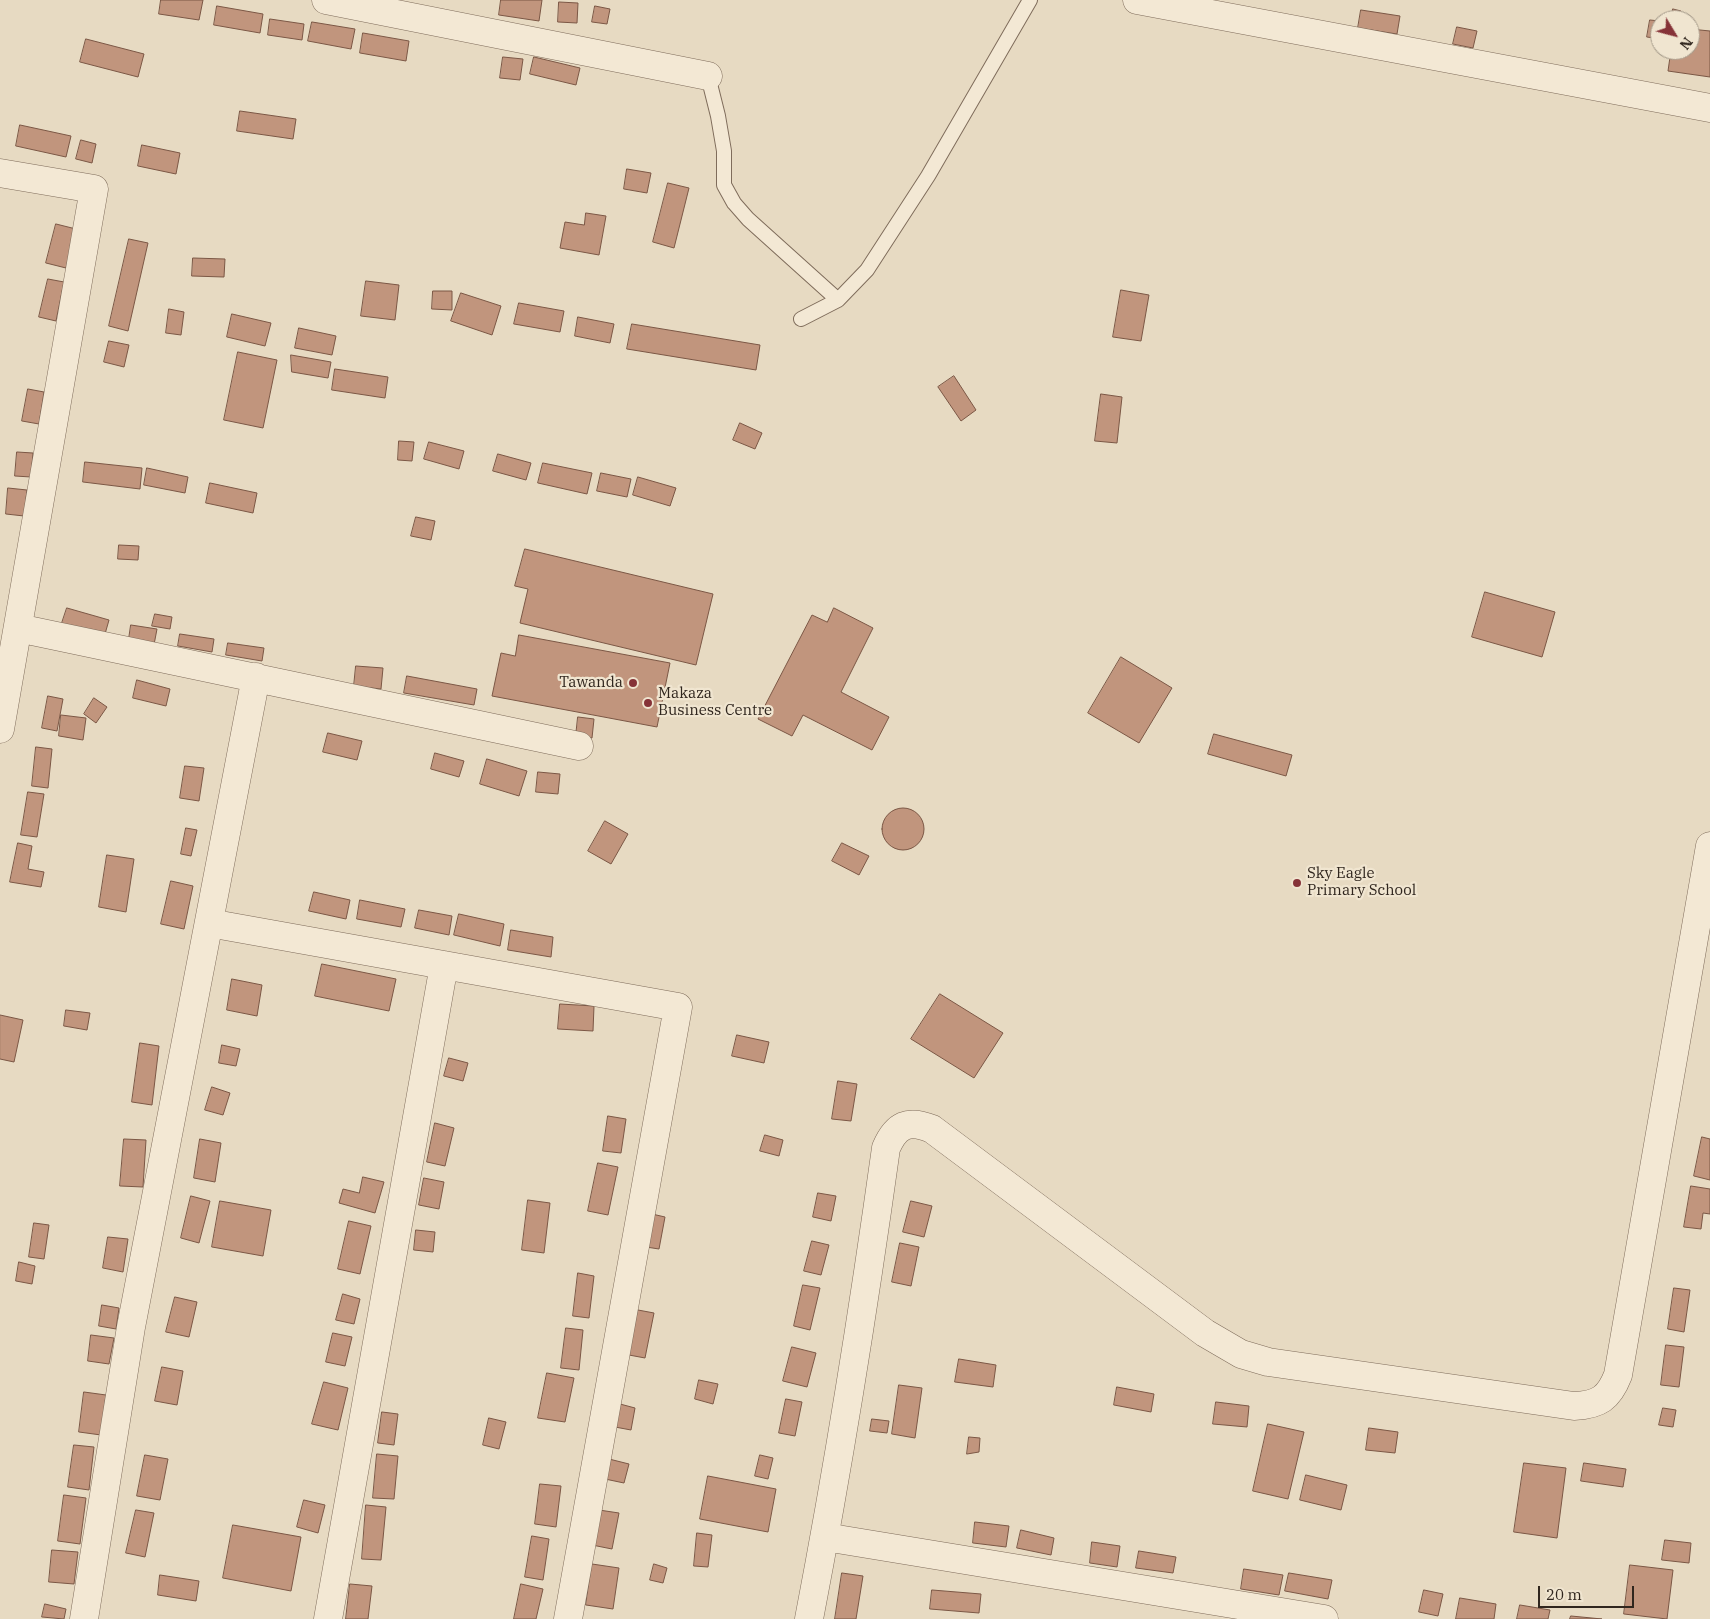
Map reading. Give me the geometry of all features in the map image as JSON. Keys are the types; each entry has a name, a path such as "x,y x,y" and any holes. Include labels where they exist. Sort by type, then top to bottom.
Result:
{"street":[{"path":"326,0 708,76"},
{"path":"1137,0 1710,108"},
{"path":"0,173 94,189 0,729"},
{"path":"18,628 579,746"},
{"path":"84,1619 131,1327 256,677"},
{"path":"809,1619 825,1537 866,1288 886,1148 892,1134 903,1125 918,1123 932,1129 1206,1333 1241,1354 1274,1363 1574,1406 1589,1405 1602,1399 1612,1389 1618,1375 1710,846"},
{"path":"209,923 678,1007 568,1619"},
{"path":"328,1619 444,965"},
{"path":"825,1537 1324,1619"}],"lane":[{"path":"801,319 838,300 867,270 923,184 1030,0"},
{"path":"708,76 724,151 724,185 734,203 748,219 838,300"}],"building":[{"path":"161,0 203,0 199,20 159,14"},
{"path":"501,0 542,0 539,21 499,15"},
{"path":"559,2 578,3 577,23 558,22"},
{"path":"217,6 263,14 260,33 214,25"},
{"path":"595,6 610,9 607,24 592,22"},
{"path":"1361,10 1400,16 1397,34 1358,28"},
{"path":"270,19 304,24 302,40 268,35"},
{"path":"1650,20 1650,37 1647,37"},
{"path":"312,22 355,29 351,49 308,41"},
{"path":"1457,27 1477,31 1473,48 1453,44"},
{"path":"1700,30 1710,31 1710,77 1668,71 1670,60 1700,60"},
{"path":"363,33 409,41 406,61 360,53"},
{"path":"86,39 144,54 138,77 80,62"},
{"path":"503,57 523,59 520,80 500,78"},
{"path":"534,57 580,68 576,85 530,74"},
{"path":"240,111 296,119 293,139 237,131"},
{"path":"20,125 71,136 66,157 16,146"},
{"path":"81,140 96,144 92,163 76,159"},
{"path":"142,145 180,153 176,174 138,166"},
{"path":"627,169 651,173 647,193 624,189"},
{"path":"668,183 689,188 674,248 653,242"},
{"path":"586,213 606,216 599,255 560,248 565,222 584,225"},
{"path":"56,224 76,229 66,268 46,263"},
{"path":"129,239 148,243 128,331 109,326"},
{"path":"193,258 225,259 224,277 192,276"},
{"path":"48,279 64,282 56,321 39,317"},
{"path":"366,281 399,285 395,320 361,316"},
{"path":"1121,290 1149,295 1141,341 1113,337"},
{"path":"433,291 452,291 452,310 432,309"},
{"path":"461,293 501,306 492,335 451,321"},
{"path":"519,303 564,311 560,332 514,324"},
{"path":"169,309 184,312 181,335 166,333"},
{"path":"232,314 271,323 265,346 227,337"},
{"path":"578,317 614,324 610,343 575,336"},
{"path":"632,324 760,345 756,370 627,349"},
{"path":"299,328 336,336 332,355 295,348"},
{"path":"109,341 129,345 124,367 104,362"},
{"path":"238,352 277,360 263,428 224,420"},
{"path":"291,355 331,362 328,378 292,372"},
{"path":"335,369 388,377 385,398 332,390"},
{"path":"954,376 976,410 961,421 938,387"},
{"path":"28,389 44,392 39,424 22,421"},
{"path":"1101,394 1122,397 1117,443 1095,441"},
{"path":"740,423 762,433 755,449 733,440"},
{"path":"399,441 414,442 412,461 398,460"},
{"path":"429,442 464,451 459,469 424,459"},
{"path":"17,452 33,453 31,477 15,476"},
{"path":"498,454 531,463 526,480 493,471"},
{"path":"85,462 142,468 140,489 83,482"},
{"path":"543,463 592,473 587,494 538,483"},
{"path":"147,468 188,477 185,493 144,485"},
{"path":"601,473 631,479 627,497 597,491"},
{"path":"638,477 676,488 670,506 633,495"},
{"path":"210,483 257,493 253,513 206,503"},
{"path":"8,488 27,490 24,516 6,514"},
{"path":"416,517 435,521 431,540 411,536"},
{"path":"119,545 139,546 138,560 118,559"},
{"path":"525,549 713,594 696,665 520,623 528,589 515,586"},
{"path":"1485,592 1555,612 1542,657 1472,637"},
{"path":"67,608 109,620 103,641 60,629"},
{"path":"834,608 873,628 841,692 889,717 872,750 803,715 792,736 758,719 812,615 827,622"},
{"path":"155,614 172,617 170,629 152,626"},
{"path":"131,625 157,629 153,650 128,646"},
{"path":"180,634 214,639 212,652 178,646"},
{"path":"519,635 670,663 657,727 492,696 501,653 515,656"},
{"path":"228,643 264,648 262,661 226,655"},
{"path":"1121,657 1172,688 1139,743 1088,713"},
{"path":"356,666 383,668 381,689 354,686"},
{"path":"407,676 477,689 474,705 404,693"},
{"path":"137,680 170,689 166,706 133,698"},
{"path":"48,696 63,699 57,731 42,728"},
{"path":"94,698 107,707 96,723 84,714"},
{"path":"61,715 86,718 83,740 59,736"},
{"path":"578,717 594,719 592,738 576,736"},
{"path":"328,733 362,741 357,760 323,752"},
{"path":"1214,734 1292,755 1286,776 1208,754"},
{"path":"36,747 52,749 48,788 32,786"},
{"path":"435,753 464,761 459,777 431,769"},
{"path":"487,759 527,771 519,796 480,784"},
{"path":"185,766 204,768 199,801 180,798"},
{"path":"538,772 560,774 558,794 536,792"},
{"path":"28,792 44,794 37,837 21,835"},
{"path":"907,808 915,811 921,817 924,829 921,841 915,847 899,850 891,847 885,841 882,825 885,817 891,811"},
{"path":"605,821 628,834 611,864 588,851"},
{"path":"186,828 197,830 191,856 181,854"},
{"path":"18,843 32,846 28,869 44,872 41,887 10,882"},
{"path":"842,843 869,856 859,875 832,861"},
{"path":"107,855 134,859 126,912 99,907"},
{"path":"171,881 193,886 184,929 161,924"},
{"path":"314,892 350,900 346,919 309,911"},
{"path":"360,900 405,909 401,927 357,919"},
{"path":"419,910 452,916 449,935 415,928"},
{"path":"459,914 504,924 500,946 454,935"},
{"path":"511,930 553,937 551,957 508,950"},
{"path":"322,964 396,979 389,1011 315,996"},
{"path":"232,979 262,985 257,1016 227,1010"},
{"path":"940,994 1003,1033 974,1078 911,1039"},
{"path":"560,1004 594,1006 593,1031 558,1029"},
{"path":"66,1010 90,1013 87,1030 64,1026"},
{"path":"0,1015 23,1020 14,1062 0,1059"},
{"path":"737,1035 769,1042 764,1063 732,1056"},
{"path":"140,1043 159,1046 152,1105 132,1102"},
{"path":"222,1045 240,1049 236,1066 219,1063"},
{"path":"449,1058 468,1063 463,1081 444,1076"},
{"path":"838,1081 857,1084 851,1121 832,1119"},
{"path":"212,1087 230,1093 223,1115 205,1110"},
{"path":"608,1116 626,1119 621,1153 603,1151"},
{"path":"435,1123 454,1128 445,1166 427,1162"},
{"path":"765,1135 783,1140 779,1156 760,1151"},
{"path":"1702,1137 1710,1139 1710,1180 1694,1176"},
{"path":"124,1139 146,1140 143,1187 120,1186"},
{"path":"200,1139 221,1143 215,1182 194,1178"},
{"path":"598,1163 618,1167 608,1215 588,1211"},
{"path":"363,1177 384,1182 375,1213 339,1203 343,1189 359,1193"},
{"path":"424,1178 444,1182 439,1209 419,1205"},
{"path":"1691,1186 1710,1189 1710,1214 1703,1213 1701,1229 1684,1227"},
{"path":"818,1193 836,1196 831,1221 813,1217"},
{"path":"191,1196 210,1201 199,1243 181,1238"},
{"path":"528,1200 550,1203 544,1253 522,1250"},
{"path":"220,1201 271,1210 263,1256 212,1247"},
{"path":"911,1201 932,1206 924,1237 903,1232"},
{"path":"652,1214 665,1217 659,1249 646,1247"},
{"path":"349,1221 371,1226 360,1274 338,1269"},
{"path":"34,1223 49,1225 44,1259 29,1257"},
{"path":"416,1230 435,1232 433,1252 414,1250"},
{"path":"108,1237 128,1239 123,1272 103,1268"},
{"path":"812,1241 829,1245 821,1275 804,1271"},
{"path":"900,1243 919,1247 911,1286 892,1282"},
{"path":"19,1262 35,1266 32,1284 16,1281"},
{"path":"578,1273 594,1276 589,1318 573,1316"},
{"path":"803,1285 820,1288 810,1330 794,1326"},
{"path":"1674,1288 1690,1290 1684,1332 1668,1329"},
{"path":"343,1294 360,1299 354,1324 336,1320"},
{"path":"175,1297 197,1302 189,1337 166,1332"},
{"path":"102,1305 119,1308 116,1329 99,1326"},
{"path":"638,1310 654,1313 645,1358 629,1355"},
{"path":"566,1328 583,1330 579,1370 561,1368"},
{"path":"333,1333 352,1337 345,1366 326,1362"},
{"path":"91,1335 114,1338 109,1364 88,1361"},
{"path":"1666,1345 1684,1347 1679,1387 1661,1385"},
{"path":"792,1347 816,1353 807,1387 783,1381"},
{"path":"959,1359 996,1365 993,1387 955,1382"},
{"path":"162,1367 183,1371 177,1405 155,1401"},
{"path":"547,1373 574,1378 565,1422 538,1418"},
{"path":"699,1380 718,1384 713,1404 695,1399"},
{"path":"324,1382 348,1388 338,1430 312,1424"},
{"path":"899,1385 922,1388 915,1438 892,1434"},
{"path":"1117,1387 1154,1394 1151,1412 1114,1405"},
{"path":"84,1392 106,1395 101,1435 79,1432"},
{"path":"786,1399 802,1402 795,1436 779,1433"},
{"path":"1216,1402 1249,1406 1247,1427 1213,1424"},
{"path":"620,1404 635,1408 631,1430 615,1427"},
{"path":"1663,1408 1676,1410 1673,1427 1659,1425"},
{"path":"382,1412 398,1414 394,1445 378,1443"},
{"path":"489,1418 506,1422 499,1449 483,1445"},
{"path":"872,1419 889,1421 887,1433 870,1431"},
{"path":"1268,1424 1304,1432 1288,1499 1253,1491"},
{"path":"1369,1428 1398,1432 1395,1453 1366,1450"},
{"path":"969,1437 980,1438 979,1452 967,1454"},
{"path":"74,1445 94,1447 89,1490 68,1487"},
{"path":"377,1454 398,1456 394,1499 373,1498"},
{"path":"145,1455 168,1459 160,1500 137,1496"},
{"path":"760,1455 773,1458 768,1479 755,1476"},
{"path":"609,1459 629,1464 624,1483 605,1479"},
{"path":"1524,1463 1566,1468 1557,1538 1514,1532"},
{"path":"1584,1463 1626,1469 1623,1487 1581,1481"},
{"path":"1306,1475 1347,1485 1341,1510 1300,1500"},
{"path":"708,1476 776,1489 768,1532 700,1519"},
{"path":"540,1484 561,1486 556,1527 535,1524"},
{"path":"64,1495 86,1498 80,1544 58,1541"},
{"path":"304,1500 325,1505 318,1533 297,1527"},
{"path":"366,1505 386,1507 381,1560 362,1559"},
{"path":"136,1510 154,1513 145,1557 126,1553"},
{"path":"599,1510 619,1513 612,1549 592,1545"},
{"path":"975,1522 1009,1526 1006,1547 973,1543"},
{"path":"233,1525 301,1537 291,1591 223,1578"},
{"path":"1021,1530 1054,1538 1051,1555 1017,1548"},
{"path":"697,1533 712,1535 708,1567 694,1566"},
{"path":"532,1536 549,1539 543,1580 525,1577"},
{"path":"1665,1540 1691,1543 1689,1563 1662,1560"},
{"path":"1092,1542 1120,1546 1117,1567 1090,1563"},
{"path":"52,1550 78,1552 74,1584 49,1582"},
{"path":"1139,1551 1176,1557 1173,1573 1136,1568"},
{"path":"592,1564 619,1568 613,1609 586,1605"},
{"path":"654,1564 667,1568 663,1583 650,1580"},
{"path":"1630,1565 1673,1570 1667,1619 1624,1614"},
{"path":"1244,1569 1283,1575 1279,1595 1241,1589"},
{"path":"842,1573 863,1576 856,1619 835,1619"},
{"path":"1289,1573 1332,1580 1328,1599 1285,1591"},
{"path":"160,1575 199,1581 196,1601 158,1595"},
{"path":"350,1584 372,1586 368,1619 346,1619"},
{"path":"521,1584 543,1589 536,1619 514,1619"},
{"path":"932,1590 981,1594 979,1613 930,1609"},
{"path":"1424,1590 1443,1594 1438,1616 1419,1612"},
{"path":"1460,1598 1496,1604 1494,1619 1456,1619"},
{"path":"45,1604 66,1609 64,1619 42,1617"},
{"path":"1520,1605 1550,1610 1548,1619 1517,1619"},
{"path":"1571,1616 1602,1619 1570,1619"}],"place":[{"name":"Tawanda","path":"633,683"},
{"name":"Makaza Business Centre","path":"648,703"},
{"name":"Sky Eagle Primary School","path":"1297,883"}]}
